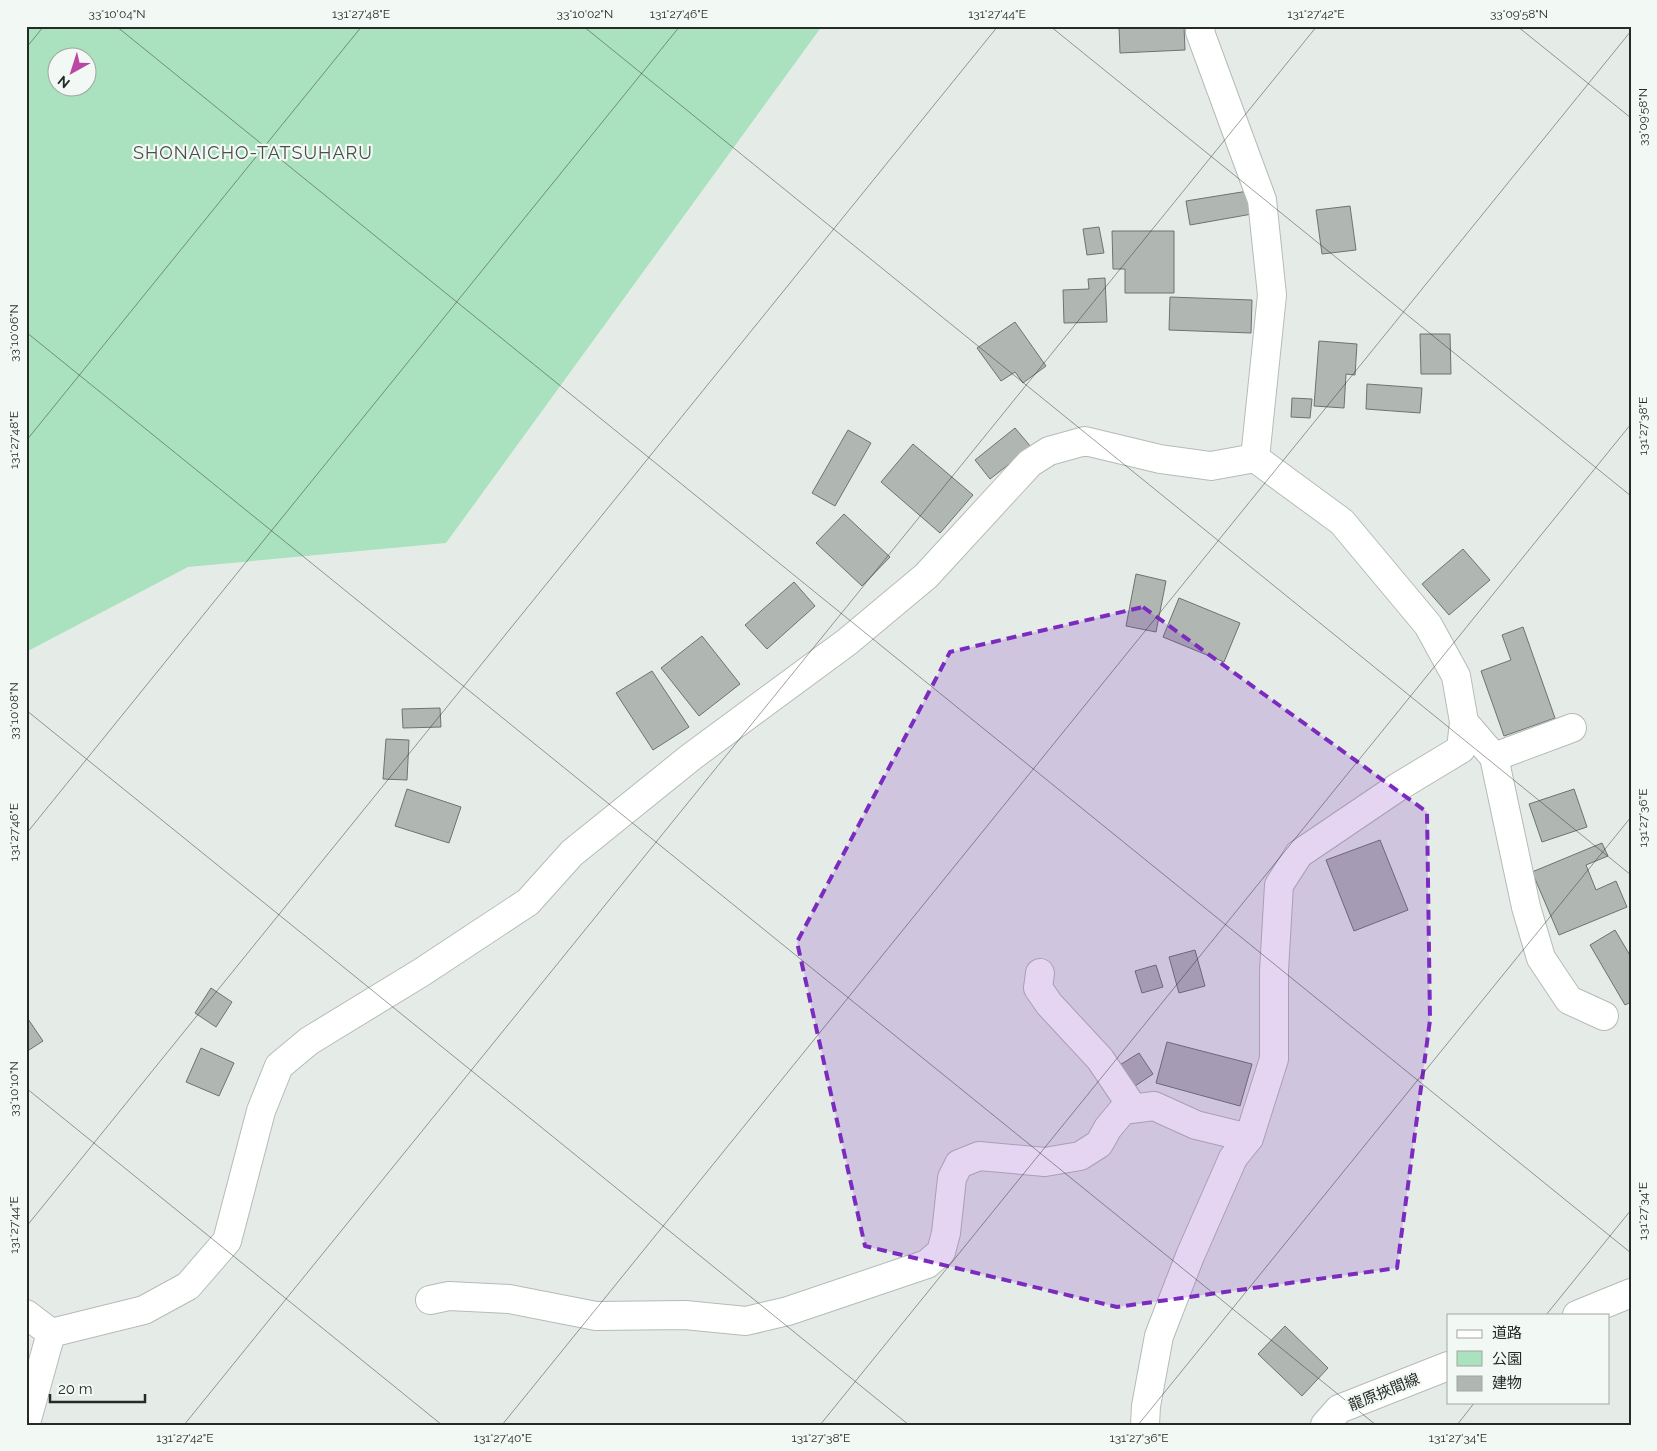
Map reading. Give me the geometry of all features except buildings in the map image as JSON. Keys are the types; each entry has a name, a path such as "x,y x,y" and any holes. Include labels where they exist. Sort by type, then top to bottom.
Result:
{"street":[{"path":"1201,26 1200,32 1262,200 1272,295 1255,458"},
{"path":"51,1333 144,1310 188,1286 227,1241 261,1111 279,1066 309,1041 422,972 528,902 572,853 691,757 846,642 926,576 1030,463 1049,451 1085,441 1160,458 1211,466 1255,458 1342,522 1428,625 1456,676 1464,722 1461,749 1398,788 1299,854 1278,885 1274,971 1274,1059 1249,1138 1233,1158 1190,1256 1159,1336 1146,1406 1145,1425"},
{"path":"1464,722 1494,757 1526,907 1541,958 1570,1000 1604,1016"},
{"path":"1494,757 1572,728"},
{"path":"1040,973 1038,988 1049,1004 1100,1059 1134,1108"},
{"path":"430,1300 449,1296 509,1299 596,1316 685,1315 746,1321 788,1312 926,1264 941,1252 946,1233 952,1178 959,1164 979,1156 1044,1162 1080,1156 1099,1144 1108,1128 1123,1110 1154,1106 1196,1125 1249,1138"},
{"path":"1579,1314 1631,1293"},
{"path":"26,1314 51,1333"},
{"path":"26,1423 51,1333"},
{"name":"龍原挾間線","path":"1325,1425 1339,1409 1447,1366"}],"highlighted area":[{"path":"1143,607 1427,812 1430,1020 1397,1268 1117,1307 865,1246 797,942 950,652"}],"green space":[{"path":"26,26 822,26 446,543 188,567 26,652"}],"district":[{"name":"SHONAICHO-TATSUHARU","path":"253,152"}]}
